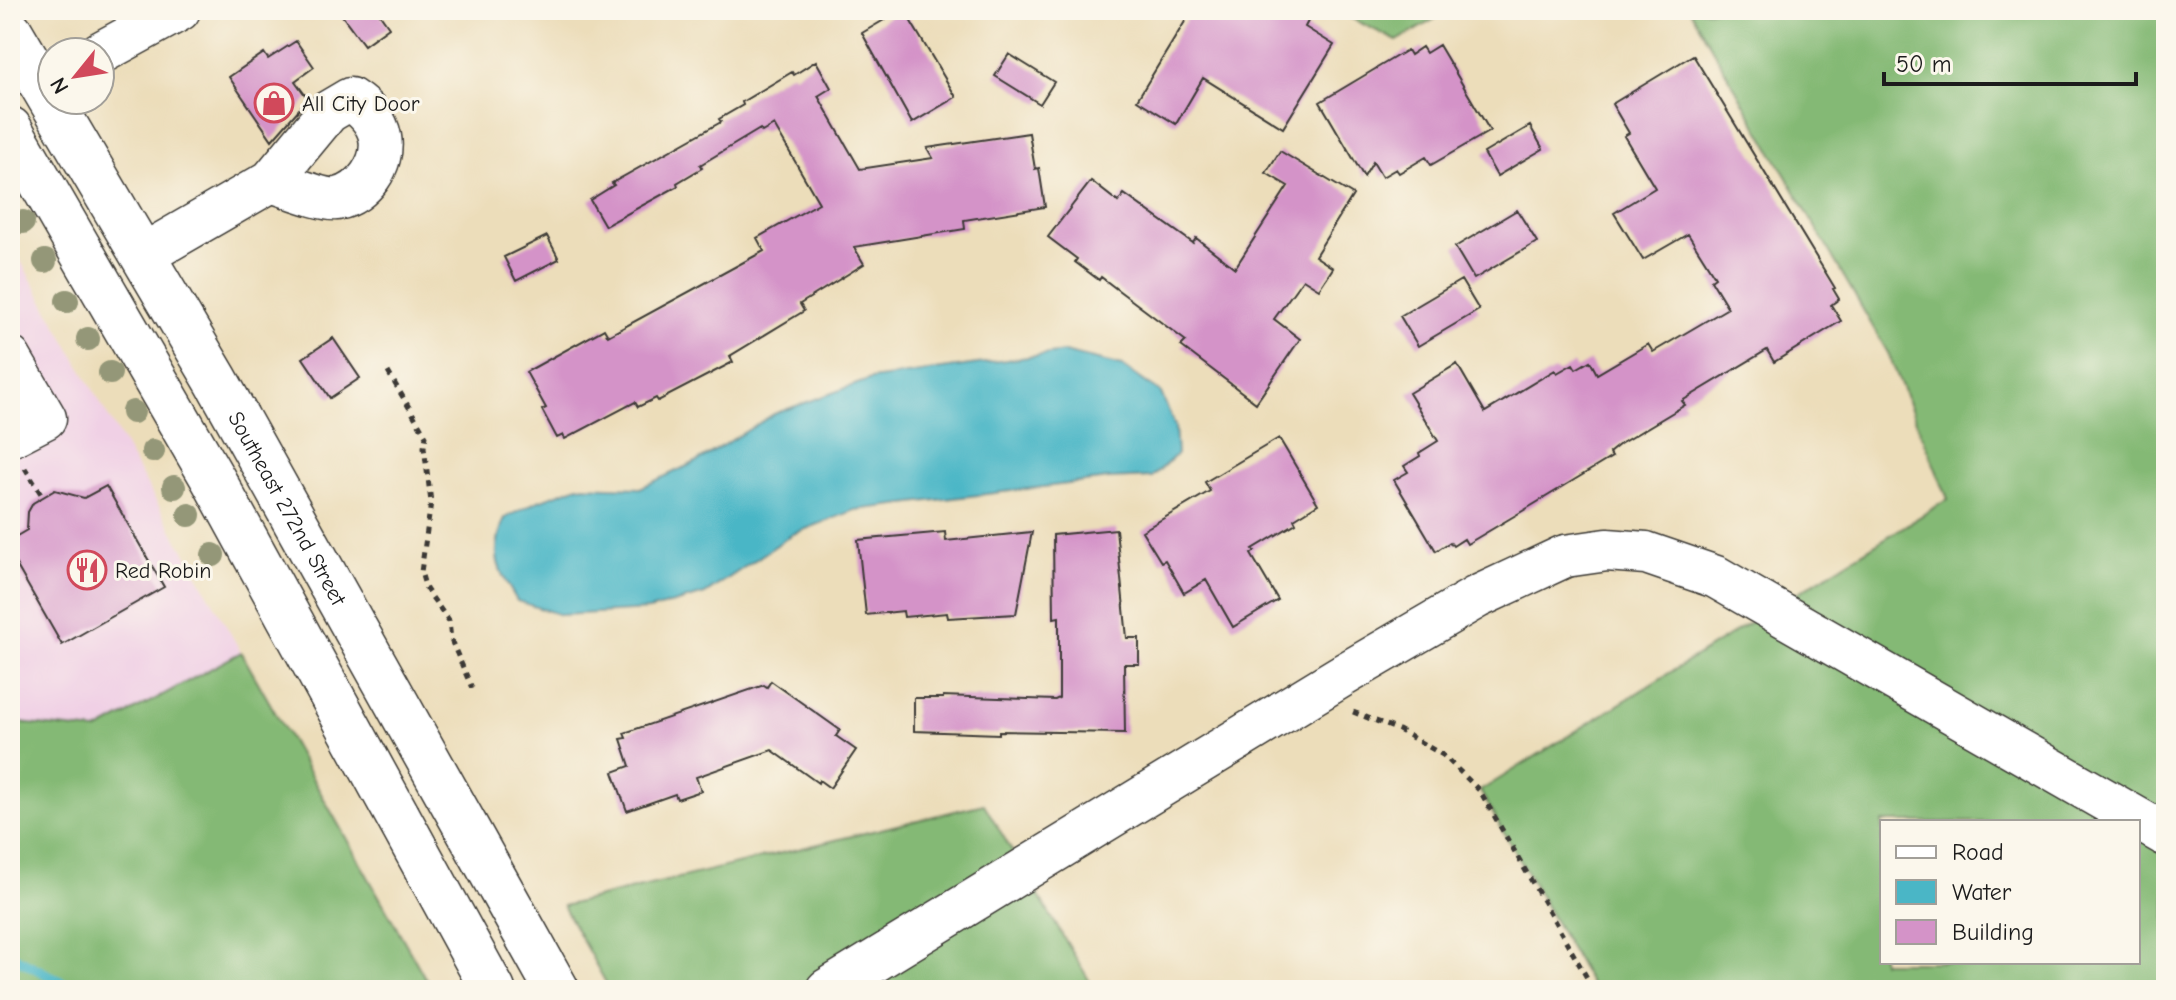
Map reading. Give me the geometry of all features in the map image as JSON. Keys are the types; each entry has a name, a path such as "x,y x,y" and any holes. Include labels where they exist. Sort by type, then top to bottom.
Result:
{"main road":[{"name":"Southeast 272nd Street","path":"10,31 36,66"},
{"name":"Southeast 272nd Street","path":"66,116 557,990"},
{"path":"10,129 213,479 493,990"},
{"path":"213,479 252,512 364,708 379,716 403,711"}],"lane":[{"path":"116,44 179,10"},
{"path":"143,255 271,181"},
{"path":"10,358 45,418 10,436"},
{"path":"827,990 1477,597 1565,556 1607,550 1646,553 1716,577 2140,820"},
{"path":"2140,820 2166,835"}],"path":[{"path":"388,372 426,436 424,447 431,502 421,572 426,589 449,621 451,640 472,688"},
{"path":"1341,708 1399,730 1443,755 1480,791 1594,990"}],"shaded area":[{"path":"10,242 241,652 97,731 10,722"}],"green space":[{"path":"1335,10 1450,10 1397,41"},
{"path":"1690,10 2166,10 2166,990 1594,990 1480,791 1948,499 1888,353"},
{"path":"241,652 432,990 10,990 10,722 97,731"},
{"path":"984,804 1095,990 610,990 563,906"}],"water":[{"path":"1064,352 1122,366 1161,393 1175,426 1177,454 1152,477 1109,479 855,510 793,534 705,594 649,610 561,615 517,601 501,570 497,542 505,518 536,502 578,486 640,488 698,461 774,414 871,379"}],"building":[{"path":"338,10 377,10 389,27 364,45"},
{"path":"904,10 956,97 912,123 862,33"},
{"path":"1192,10 1290,10 1308,21 1305,27 1334,45 1283,128 1203,78 1176,124 1137,100"},
{"path":"296,41 314,67 295,81 308,99 272,140 229,77 264,53 268,59"},
{"path":"1439,45 1490,131 1431,165 1426,157 1399,173 1396,169 1382,177 1373,162 1364,177 1320,102 1407,50 1410,55 1422,47 1426,53"},
{"path":"1009,54 1054,82 1040,104 995,76"},
{"path":"1693,55 1835,288 1839,299 1831,305 1841,321 1774,362 1767,350 1682,401 1685,405 1620,444 1609,453 1612,457 1467,544 1464,539 1453,546 1450,542 1436,551 1394,480 1408,472 1404,466 1438,441 1409,393 1457,364 1485,412 1555,370 1557,373 1573,364 1576,369 1590,361 1597,374 1648,344 1653,352 1728,308 1711,280 1715,277 1688,234 1643,260 1614,213 1655,188 1624,136 1629,133 1612,104"},
{"path":"816,61 831,88 818,96 860,169 933,158 927,148 1029,133 1045,207 964,220 965,229 854,247 864,264 800,304 804,311 730,356 733,362 658,401 656,398 638,407 635,402 565,439 563,435 557,438 542,410 546,408 526,372 604,329 608,336 764,251 757,238 819,203 774,125 762,132 760,129 700,165 702,168 677,183 678,186 605,226 590,200 614,185 612,183 721,122 719,119 743,105 742,102"},
{"path":"1530,126 1543,149 1497,176 1484,153"},
{"path":"1280,151 1353,195 1315,256 1333,268 1319,289 1303,279 1274,319 1300,339 1256,403 1181,346 1186,341 1101,277 1099,280 1075,262 1077,259 1048,237 1091,181 1118,202 1124,194 1193,243 1196,238 1235,268 1288,186 1266,173"},
{"path":"1517,210 1537,242 1474,279 1455,247"},
{"path":"547,236 559,259 516,281 504,257"},
{"path":"1461,280 1479,310 1418,346 1400,316"},
{"path":"333,338 360,378 330,398 303,358"},
{"path":"1279,438 1318,504 1294,519 1296,523 1253,549 1255,551 1251,554 1278,600 1233,627 1206,580 1184,593 1165,560 1161,562 1142,531 1210,491 1205,482"},
{"name":"Red Robin","path":"106,486 164,587 62,645 10,554 10,540 27,530 28,512 33,503 55,490 84,498"},
{"path":"1116,529 1127,638 1139,638 1139,664 1124,664 1125,733 914,731 914,698 1059,698 1059,617 1054,618 1053,535"},
{"path":"945,532 946,541 1032,532 1016,614 948,618 947,613 904,617 903,611 866,615 858,540"},
{"path":"771,681 840,730 836,736 856,750 830,788 772,750 696,777 701,791 677,799 675,794 627,811 613,772 630,766 621,739 626,738 624,733 764,685 767,687"}],"waterway":[{"path":"10,955 77,990"}],"place":[{"name":"All City Door","path":"274,103"},
{"name":"Red Robin","path":"87,570"}]}
